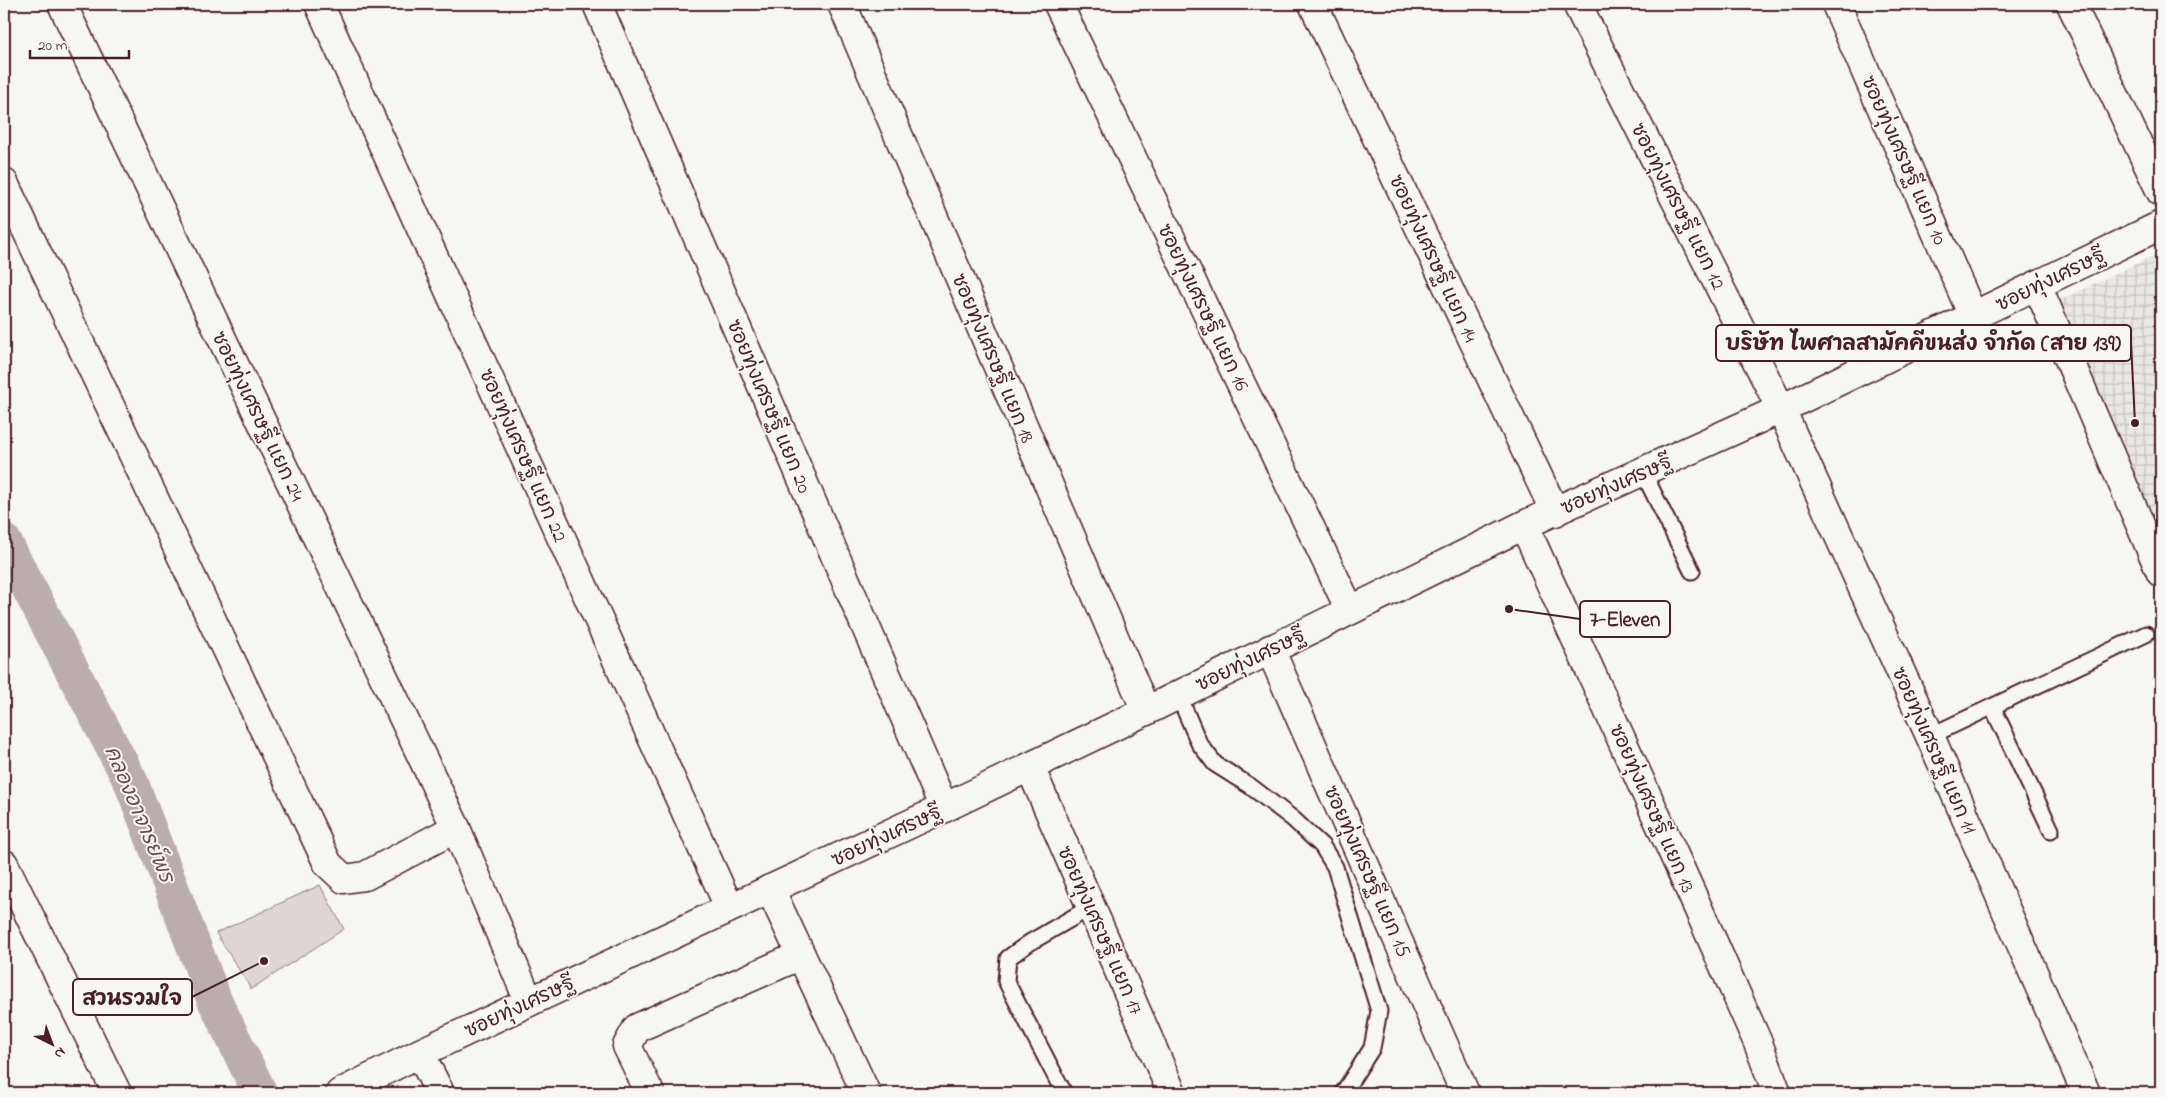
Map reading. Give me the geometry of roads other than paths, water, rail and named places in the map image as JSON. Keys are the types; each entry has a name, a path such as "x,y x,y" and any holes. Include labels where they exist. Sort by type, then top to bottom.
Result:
{"street":[{"name":"ซอยทุ่งเศรษฐี แยก 24","path":"62,4 456,828 529,1002"},
{"name":"ซอยทุ่งเศรษฐี แยก 22","path":"319,4 730,907"},
{"name":"ซอยทุ่งเศรษฐี แยก 20","path":"597,4 944,808"},
{"name":"ซอยทุ่งเศรษฐี แยก 18","path":"842,4 1146,711"},
{"name":"ซอยทุ่งเศรษฐี แยก 16","path":"1058,4 1350,610"},
{"name":"ซอยทุ่งเศรษฐี แยก 14","path":"1313,4 1555,512"},
{"name":"ซอยทุ่งเศรษฐี แยก 12","path":"1577,4 1781,409"},
{"name":"ซอยทุ่งเศรษฐี แยก 10","path":"1836,4 1973,316"},
{"path":"2071,4 2161,192"},
{"path":"4,183 328,864 344,879 365,876 456,828"},
{"name":"ซอยทุ่งเศรษฐี","path":"340,1093 420,1053 1030,767 1524,525 1781,409 2161,225"},
{"path":"2037,285 2161,573"},
{"name":"ซอยทุ่งเศรษฐี แยก 11","path":"1781,409 1930,736 2086,1093"},
{"name":"ซอยทุ่งเศรษฐี แยก 13","path":"1524,525 1754,1034 1777,1093"},
{"name":"ซอยทุ่งเศรษฐี แยก 15","path":"1270,649 1465,1093"},
{"name":"ซอยทุ่งเศรษฐี แยก 17","path":"1030,767 1172,1093"},
{"path":"4,864 117,1093"},
{"path":"770,889 866,1093"},
{"path":"650,1093 628,1046 637,1028 802,955"},
{"path":"420,1053 440,1093"}],"lane":[{"path":"1644,472 1692,571"},
{"path":"1930,736 1993,708 2146,634"},
{"path":"1178,694 1199,743 1215,764 1250,786 1292,818 1322,846 1335,867 1379,1011 1372,1048 1343,1093"},
{"path":"1993,708 2051,830"},
{"path":"1064,1093 1006,981 1008,958 1029,943 1091,907"}],"waterway":[{"name":"คลองอาจารย์พร","path":"4,541 131,782 214,999 260,1093"}],"place":[{"name":"บริษัท ไพศาลสามัคคีขนส่ง จำกัด (สาย 139)","path":"2135,423"},
{"name":"7-Eleven","path":"1509,609"},
{"name":"สวนรวมใจ","path":"264,961"}]}
